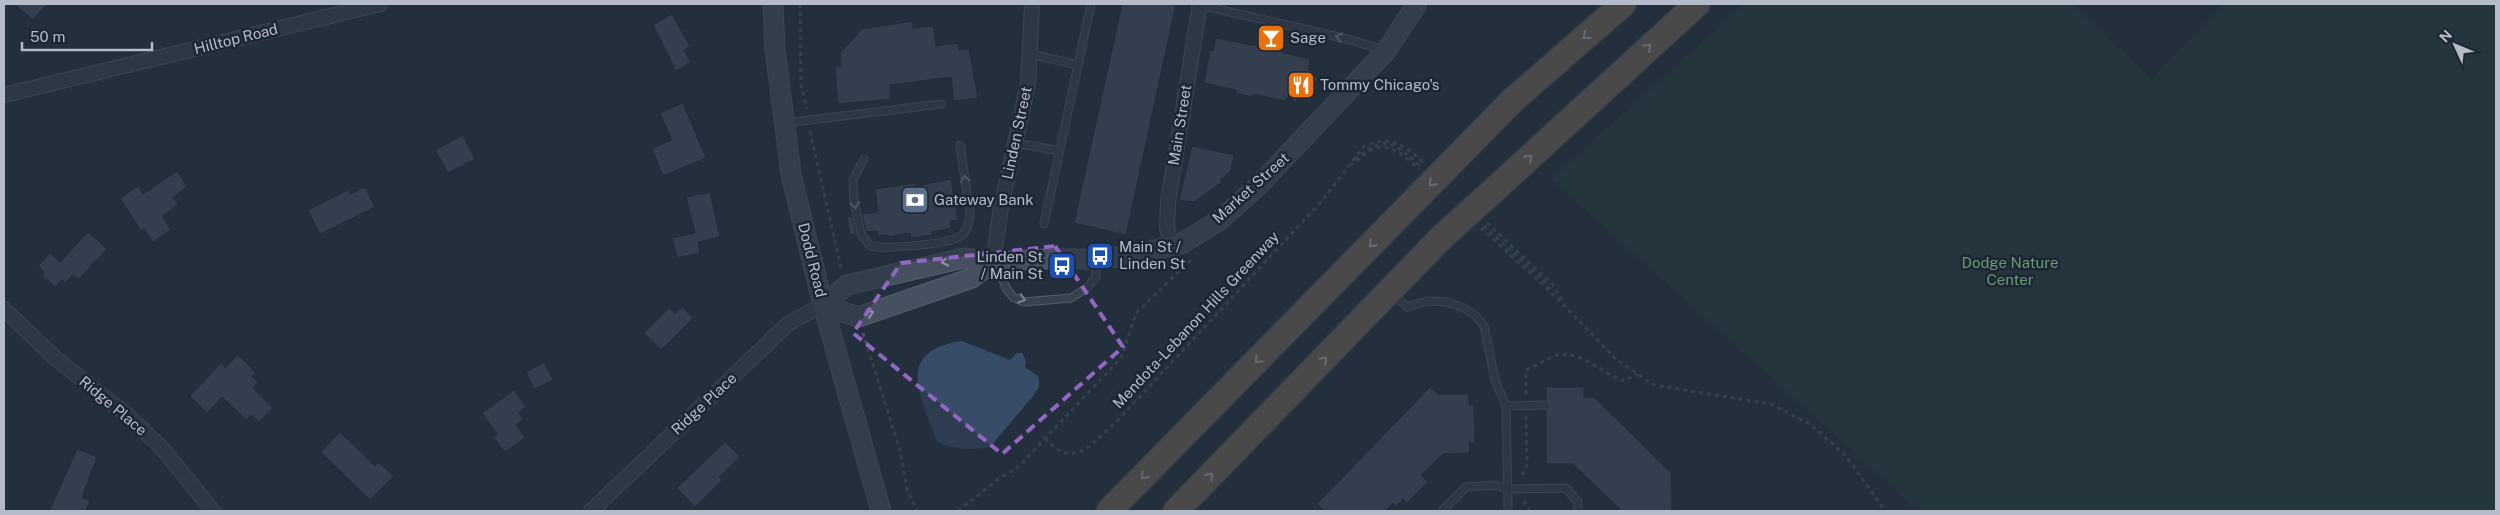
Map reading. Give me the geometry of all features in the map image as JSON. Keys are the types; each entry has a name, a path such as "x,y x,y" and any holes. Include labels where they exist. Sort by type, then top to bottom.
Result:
{"highway":[{"path":"1110,511 1512,101 1623,4"},
{"path":"1176,511 1442,237 1697,4"}],"street":[{"name":"Hilltop Road","path":"4,95 376,4"},
{"name":"Dodd Road","path":"773,4 776,49 791,174 823,305 881,511"},
{"name":"Linden Street","path":"994,262 1001,207 1028,84 1032,4"},
{"name":"Main Street","path":"1172,246 1167,228 1168,202 1200,4"},
{"name":"Market Street","path":"823,305 847,285 964,258 994,262 1096,259 1127,256 1181,244 1220,220 1258,186 1386,51 1417,4"},
{"path":"823,305 858,317 972,278 994,262"},
{"name":"Ridge Place","path":"591,511 789,324 823,305"},
{"name":"Ridge Place","path":"4,309 55,358 126,414 162,448 212,511"}],"lane":[{"path":"1044,224 1091,4"},
{"path":"1200,4 1347,38 1386,51"},
{"path":"1030,54 1078,65"},
{"path":"784,123 941,104"},
{"path":"1015,143 1060,151"},
{"path":"864,159 853,180 854,200 861,234 870,246 884,249 950,240 962,235 969,225 970,214 960,144"},
{"path":"994,262 1006,288 1013,297 1024,302 1071,298 1087,288 1096,277 1096,259"},
{"path":"1390,291 1407,307 1428,301 1447,302 1464,308 1476,316 1484,326 1495,380 1506,406 1508,511"},
{"path":"1506,406 1546,405"},
{"path":"1442,511 1466,487 1493,485 1508,489 1566,488 1578,502 1578,511"}],"path":[{"path":"800,4 801,85 806,101 836,253 843,273"},
{"name":"Mendota-Lebanon Hills Greenway","path":"1045,438 1054,449 1071,455 1080,453 1104,432 1322,202 1349,165"},
{"path":"1548,285 1550,292 1617,360 1654,385 1771,404 1810,424 1846,456 1884,511"},
{"path":"865,338 900,450 907,488 917,511"},
{"path":"1526,394 1526,370 1559,355 1574,355 1612,378 1625,381 1638,374"},
{"path":"1522,475 1527,465 1526,413"},
{"path":"958,511 997,480 1018,467 1039,444"},
{"path":"1524,501 1530,511"}],"highlighted area":[{"path":"1055,246 1123,347 1002,454 853,333 901,263"}],"green space":[{"name":"Dodge Nature Center","path":"1744,4 2072,4 2152,79 2224,4 2496,4 2496,511 1919,511 1551,179"}],"water":[{"path":"962,341 1010,360 1017,353 1022,353 1026,361 1025,367 1039,377 1039,387 1033,396 990,447 963,449 937,442 924,409 918,378 920,365 927,355 940,346"}],"building":[{"path":"14,4 47,4 33,20"},
{"path":"1122,4 1176,4 1126,235 1074,223"},
{"path":"672,14 690,46 684,50 691,62 676,71 653,25"},
{"path":"913,21 913,28 933,26 936,46 958,43 959,50 969,49 978,98 954,101 951,77 890,85 890,99 838,104 835,67 841,67 840,53 862,29"},
{"path":"1216,38 1262,47 1263,44 1281,49 1281,52 1310,59 1309,69 1318,79 1295,102 1289,96 1284,101 1253,94 1252,97 1236,93 1236,90 1204,83 1210,50 1213,51"},
{"path":"683,103 706,158 663,176 652,148 672,140 660,113"},
{"path":"463,135 475,159 448,173 435,150"},
{"path":"1192,146 1234,155 1231,171 1220,180 1222,182 1194,202 1179,200"},
{"path":"177,171 187,187 173,197 178,205 162,216 171,230 153,242 144,229 141,231 120,198 138,186 143,194"},
{"name":"Gateway Bank","path":"951,179 958,220 950,221 951,228 932,232 932,235 911,238 910,233 888,237 888,235 878,236 877,231 866,232 862,214 878,212 875,189 916,183 916,186"},
{"path":"365,187 375,207 320,234 308,210 348,190 350,194"},
{"path":"710,192 720,237 698,242 700,253 677,258 672,238 695,233 686,197"},
{"path":"852,216 856,234 850,235 847,217"},
{"path":"88,232 107,249 78,280 73,275 65,283 62,280 55,287 42,275 44,272 38,266 50,253 60,262"},
{"path":"682,307 693,318 661,350 644,333 669,308 675,313"},
{"path":"238,355 256,373 252,377 258,382 253,388 273,408 259,422 251,415 246,420 222,397 207,413 190,396 221,363 225,368"},
{"path":"544,362 553,380 534,389 526,372"},
{"path":"1430,387 1438,394 1469,394 1469,405 1474,405 1475,443 1469,443 1470,453 1443,454 1421,475 1428,482 1407,503 1403,499 1396,506 1393,503 1385,511 1324,511 1317,504"},
{"path":"1546,387 1584,387 1584,397 1594,397 1671,473 1672,511 1622,511 1573,464 1546,464 1546,410 1551,405 1546,400"},
{"path":"514,390 526,407 519,413 523,419 516,425 525,438 505,452 493,437 497,434 482,413"},
{"path":"340,432 375,466 378,462 394,476 370,500 321,452"},
{"path":"725,442 740,457 719,477 722,480 695,507 677,488"},
{"path":"77,449 97,457 82,497 90,501 86,511 49,511"}],"place":[{"name":"Sage","path":"1271,38"},
{"name":"Tommy Chicago's","path":"1301,85"},
{"name":"Gateway Bank","path":"915,200"},
{"name":"Main St / Linden St","path":"1100,256"},
{"name":"Linden St / Main St","path":"1062,266"}]}
